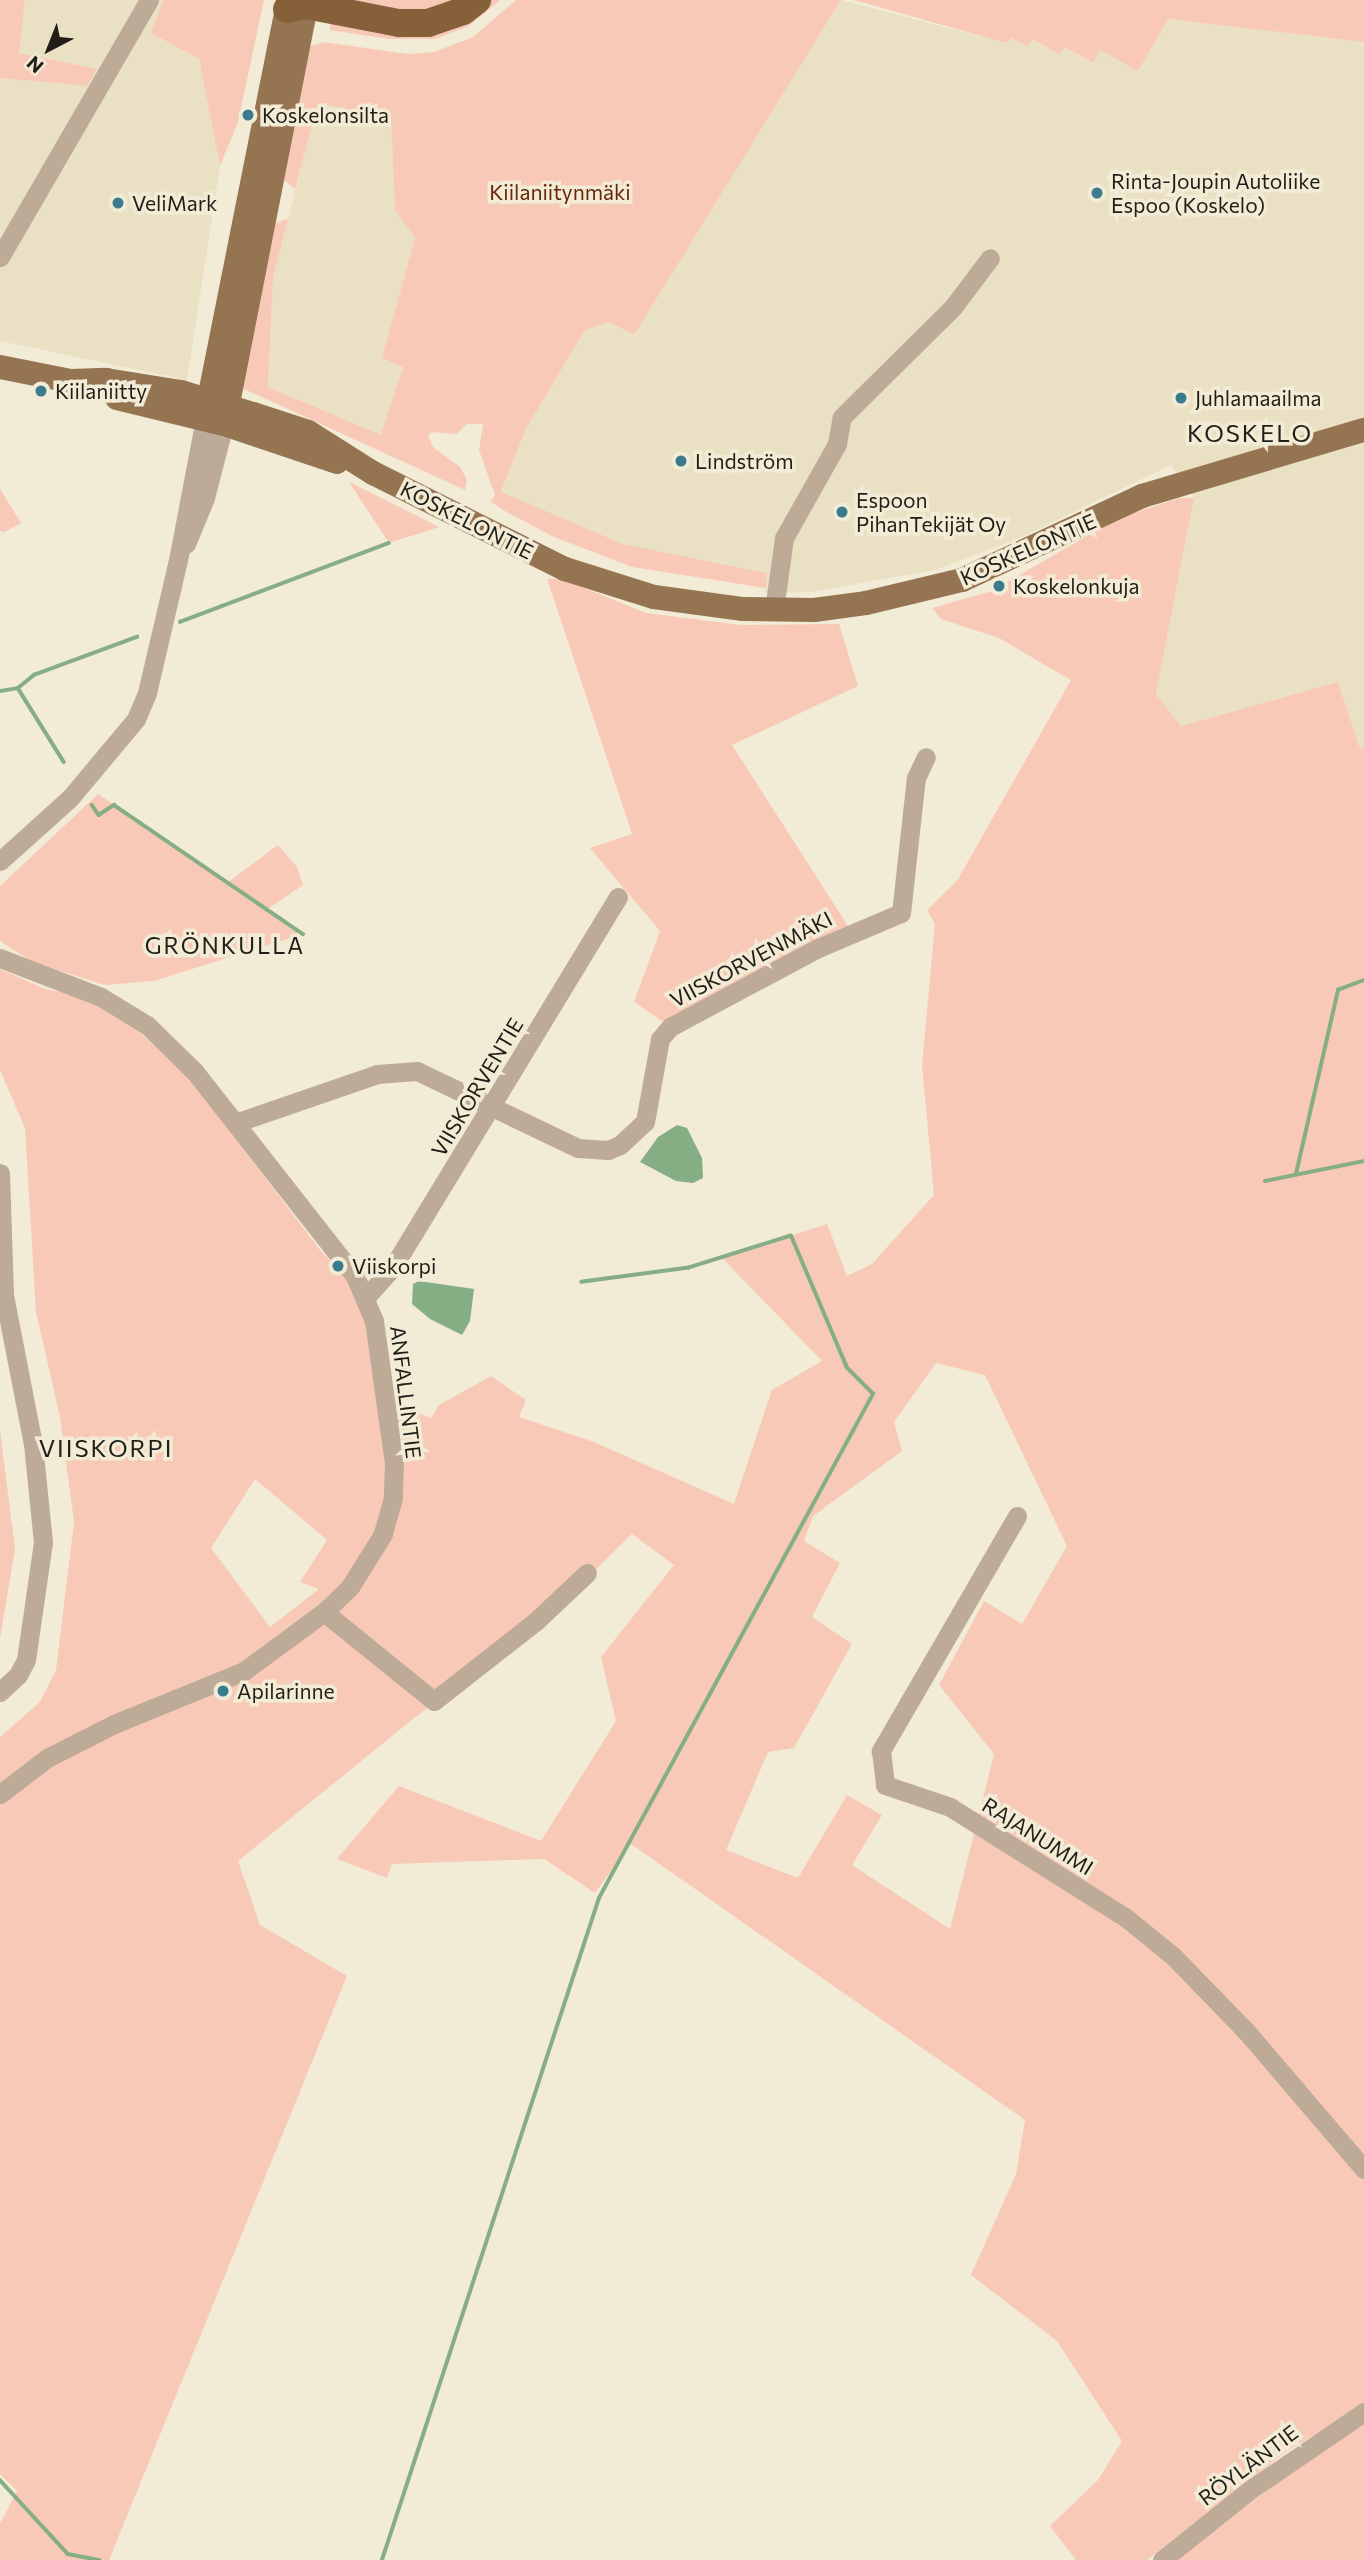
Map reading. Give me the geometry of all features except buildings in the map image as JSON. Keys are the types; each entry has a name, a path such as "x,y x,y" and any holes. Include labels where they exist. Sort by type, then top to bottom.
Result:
{"highway":[{"path":"298,4 398,23 428,23 463,11 477,0"}],"main road":[{"path":"217,412 298,4"},
{"name":"KOSKELONTIE","path":"0,367 71,381 85,390 217,412 373,472 527,552 612,586 684,603 774,610 866,603 962,580 1142,496 1364,430"}],"street":[{"path":"0,257 149,0"},
{"path":"774,610 784,538 836,444 842,417 953,307 990,258"},
{"path":"0,861 70,798 136,719 147,693 217,412"},
{"name":"VIISKORVENMÄKI","path":"235,1123 311,1095 400,1070 432,1074 578,1148 608,1150 640,1131 647,1115 660,1039 670,1027 837,939 901,913 916,778 926,757"},
{"name":"VIISKORVENTIE","path":"367,1296 393,1267 618,897"},
{"name":"ANFALLINTIE","path":"0,958 101,997 147,1025 195,1072 367,1296 386,1400 393,1498 383,1534 368,1562 324,1612 247,1669 47,1758 0,1794"},
{"path":"0,1173 5,1295 33,1444 43,1542 26,1660 0,1692"},
{"name":"RAJANUMMI","path":"1017,1516 881,1751 885,1784 950,1807 1125,1917 1173,1956 1246,2031 1364,2169"},
{"path":"324,1612 434,1701 536,1621 587,1573"},
{"name":"RÖYLÄNTIE","path":"1162,2560 1251,2489 1364,2412"}],"shaded area":[{"path":"25,0 163,0 151,33 199,59 220,166 187,380 0,341 0,78 87,86 97,69 18,53"},
{"path":"841,0 1006,43 1011,38 1033,39 1059,54 1065,47 1092,63 1099,50 1168,19 1364,42 1364,747 1360,748 1338,682 1181,726 1156,694 1194,498 1171,465 1022,537 935,570 811,592 765,593 766,573 623,544 501,493 526,429 585,330 609,322 633,335"},
{"path":"317,103 391,119 395,210 415,238 382,358 403,367 382,436 268,387 273,279"},
{"path":"677,1125 687,1128 702,1158 703,1178 693,1183 676,1181 640,1162 658,1137"},
{"path":"419,1281 474,1289 470,1321 462,1335 430,1319 412,1304 413,1284"}],"green space":[{"path":"0,0 25,0 19,53 97,69 87,86 0,78"},
{"path":"163,0 264,0 238,122 220,166 199,59 151,33"},
{"path":"342,0 465,0 429,14"},
{"path":"488,0 500,0 469,26 435,39 389,39 330,30 330,22 396,31"},
{"name":"Kiilaniitynmäki","path":"516,0 841,0 634,335 609,322 585,330 526,429 501,492 623,544 767,573 766,588 632,567 554,537 503,510 491,502 495,495 479,450 483,424 467,424 457,434 432,432 428,436 433,447 460,467 467,480 465,490 242,388 275,223 288,219 273,279 268,387 381,435 403,367 382,358 415,238 395,210 391,119 318,103 295,189 280,177 306,48 323,42 408,54 434,52 473,37"},
{"path":"854,0 1364,0 1364,42 1168,19 1138,71 1100,50 1093,63 1065,47 1059,54 1033,39 1028,46 1011,38 1006,43"},
{"path":"349,482 439,527 389,543"},
{"path":"0,489 21,523 4,532 0,531"},
{"path":"1179,498 1194,498 1156,694 1181,726 1338,682 1360,748 1364,747 1364,2406 1287,2451 1147,2560 1076,2560 1050,2526 1098,2480 1122,2441 1057,2341 971,2275 1016,2174 1025,2120 631,1844 595,1893 544,1859 392,1864 387,1878 337,1859 399,1786 541,1841 616,1721 601,1657 674,1565 632,1534 539,1625 413,1719 238,1861 260,1925 347,1976 109,2560 0,2560 0,2524 17,2491 0,2474 0,1737 40,1702 56,1670 74,1522 60,1417 36,1312 25,1128 0,1070 0,969 45,989 82,996 131,1024 192,1081 320,1250 349,1280 365,1312 380,1410 405,1408 431,1418 439,1405 491,1376 526,1400 519,1417 594,1442 734,1504 772,1390 822,1361 722,1258 827,1224 847,1276 872,1264 934,1195 922,1065 935,924 927,910 957,881 1071,680 999,638 941,619 932,608 992,591 1116,519","holes":["936,1363 985,1375 1067,1546 1022,1624 984,1601 939,1685 994,1754 950,1929 852,1865 882,1815 847,1795 798,1878 726,1850 768,1752 794,1748 852,1644 812,1617 840,1563 804,1541 813,1516 902,1451 894,1422","255,1479 327,1540 300,1582 319,1589 270,1627 211,1548"]},
{"path":"547,579 562,579 646,613 741,625 839,624 858,686 732,745 848,926 662,1021 634,1002 660,931 590,848 632,834"},
{"path":"98,794 228,882 278,845 297,867 303,885 268,909 303,934 154,981 105,985 32,962 0,941 0,886"},
{"path":"0,1430 15,1549 0,1638"},
{"path":"1364,2424 1364,2560 1174,2560 1344,2432"}],"waterway":[{"path":"180,622 389,543"},
{"path":"18,688 34,675 137,637"},
{"path":"0,691 18,688 64,762"},
{"path":"92,805 99,815 114,805 303,934"},
{"path":"1296,1174 1338,990 1364,980"},
{"path":"1265,1181 1364,1161"},
{"path":"382,2560 599,1898 873,1394 847,1368 791,1236 689,1268 582,1282"},
{"path":"0,2480 68,2554 99,2560"}],"place":[{"name":"Koskelonsilta","path":"248,115"},
{"name":"Rinta-Joupin Autoliike Espoo (Koskelo)","path":"1097,193"},
{"name":"VeliMark","path":"118,203"},
{"name":"Kiilaniitty","path":"41,391"},
{"name":"Juhlamaailma","path":"1181,398"},
{"name":"Lindström","path":"681,461"},
{"name":"Espoon PihanTekijät Oy","path":"842,512"},
{"name":"Koskelonkuja","path":"999,586"},
{"name":"Viiskorpi","path":"338,1266"},
{"name":"Apilarinne","path":"223,1691"}],"district":[{"name":"KOSKELO","path":"1250,433"},
{"name":"GRÖNKULLA","path":"225,945"},
{"name":"VIISKORPI","path":"106,1448"}]}
